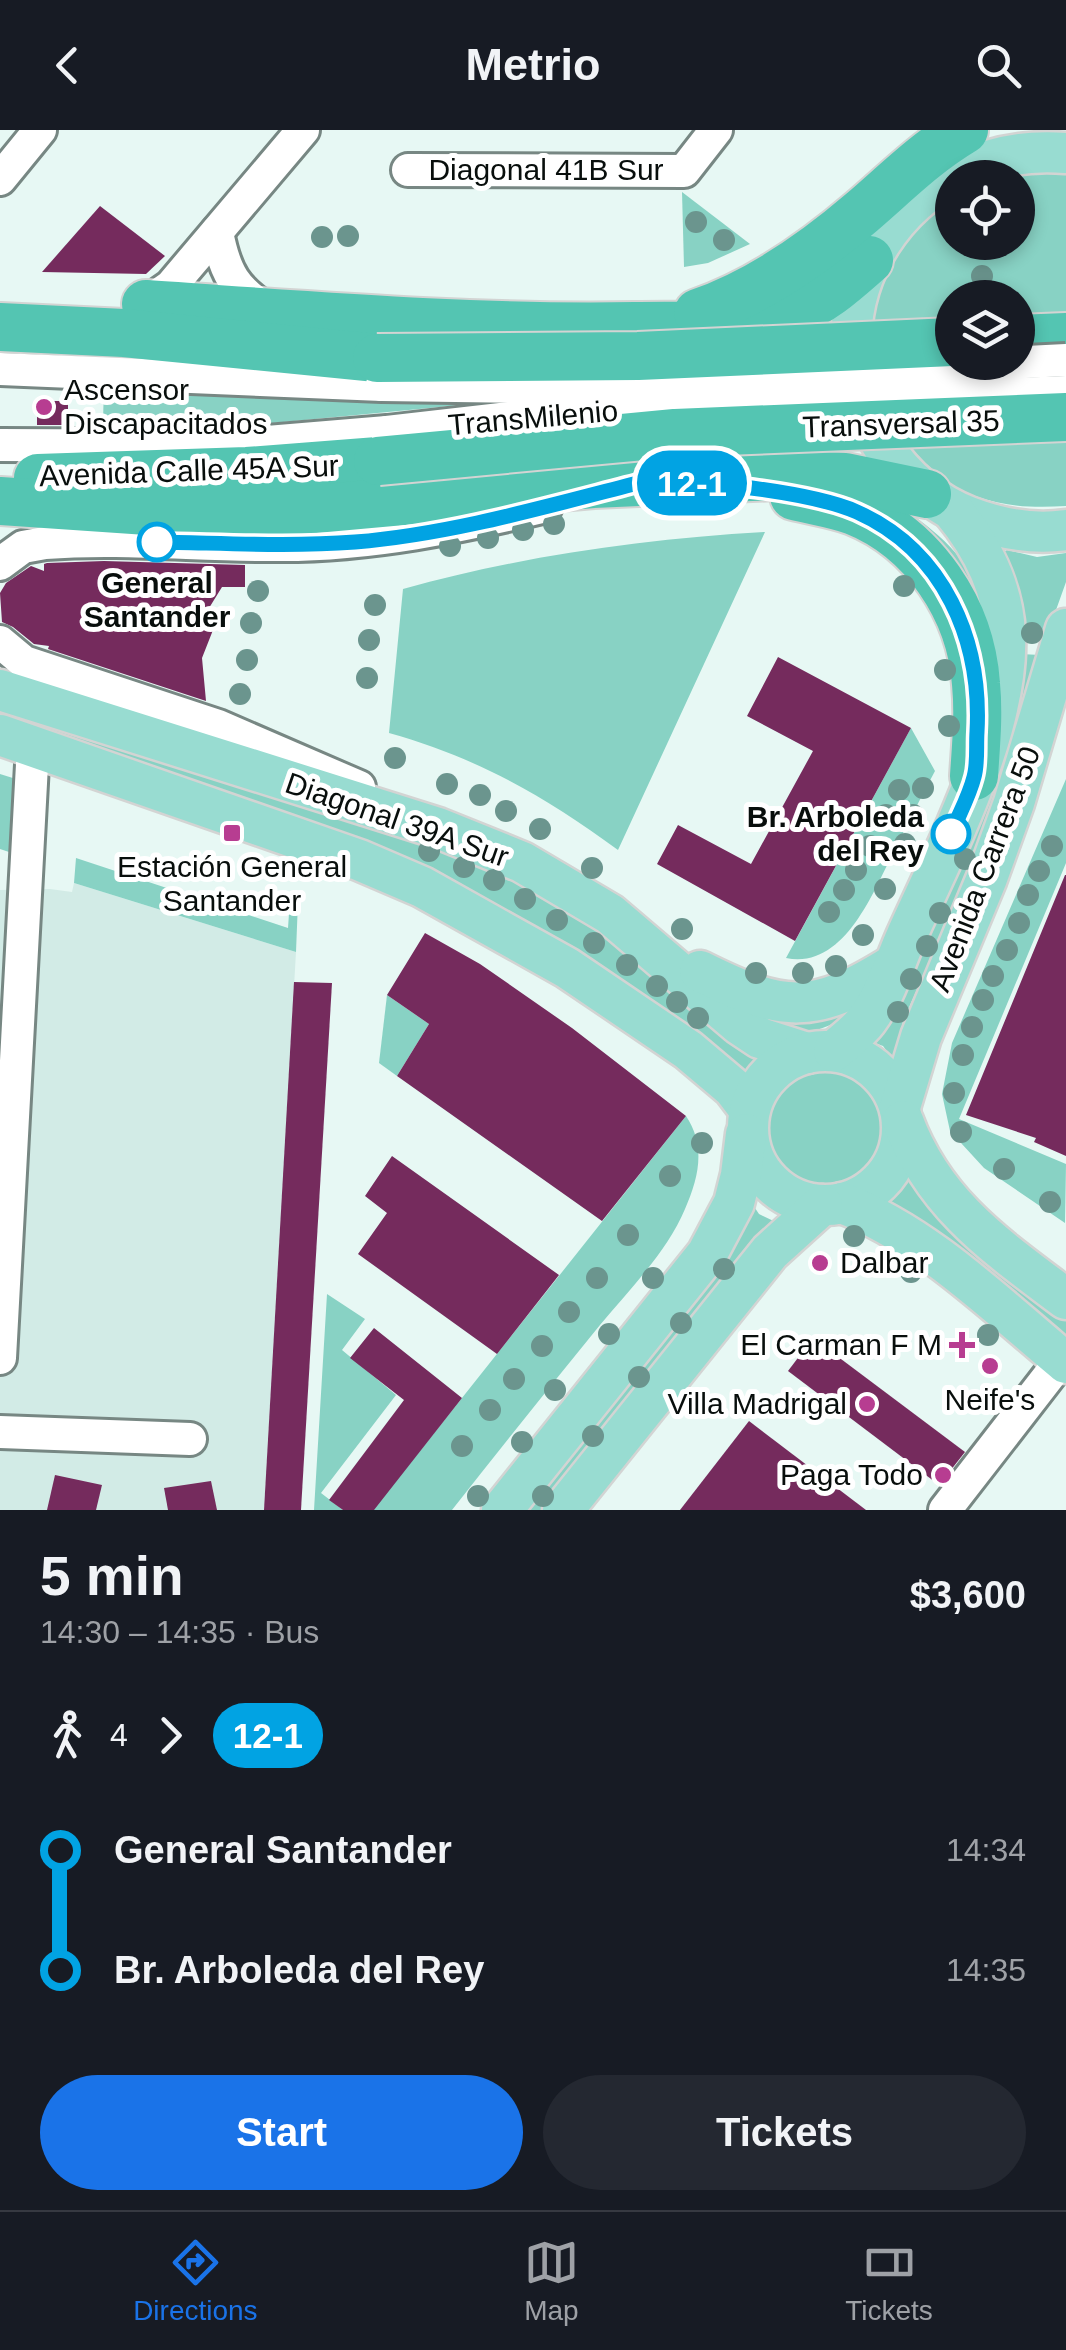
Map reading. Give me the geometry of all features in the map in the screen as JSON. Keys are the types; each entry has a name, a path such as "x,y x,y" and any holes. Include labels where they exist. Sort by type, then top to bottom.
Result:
{"highway":[{"path":"662,325 718,306 772,278 820,246 913,164 964,149"},
{"path":"146,304 458,324 727,324 793,312 831,292 870,260"},
{"path":"0,327 70,330 379,371 935,343"},
{"path":"1035,338 1066,337"},
{"name":"Transversal 35","path":"382,447 1066,417"},
{"name":"Avenida Calle 45A Sur","path":"0,478 247,471 382,447"},
{"path":"0,501 178,513 270,513 657,481 800,475 845,477 939,502"},
{"path":"657,481 750,490 831,504 855,511 913,549 952,601 969,643 978,716 974,776"}],"main road":[{"path":"1012,130 964,149 894,222 870,260 854,315 851,344 856,387 871,428 895,464 939,502 998,528 1047,533 1066,530"},
{"path":"964,149 1001,155 1040,150 1066,152"},
{"name":"Avenida Carrera 50","path":"820,1052 866,1022 974,776 1003,680 1004,619 996,585 975,540 939,502"},
{"name":"Avenida Carrera 50","path":"901,1114 921,1036 1014,803 1066,629"},
{"name":"Diagonal 39A Sur","path":"0,690 438,828 522,862 610,914 760,1038 820,1052"},
{"name":"Diagonal 39A Sur","path":"17,741 359,860 422,887 568,968 688,1050 733,1088 748,1116"},
{"path":"654,949 743,992 785,1003 828,1000 860,986 894,964"},
{"path":"502,1510 707,1254 734,1203 748,1116 758,1089 787,1060 820,1052 856,1057 875,1069 890,1086 912,1147 941,1194 978,1230 1063,1290"},
{"path":"563,1510 770,1252 832,1204 862,1195 887,1173 901,1144 901,1114"},
{"path":"748,1116 750,1149 760,1171 777,1189 798,1200 868,1214 920,1246 1064,1361"}],"street":[{"path":"70,330 146,304 171,286 303,130"},
{"name":"Diagonal 41B Sur","path":"408,170 684,171 716,130"},
{"path":"0,179 29,134"},
{"path":"217,232 236,286 272,312"},
{"name":"TransMilenio","path":"0,370 379,371 521,388 1066,360"},
{"name":"TransMilenio","path":"0,445 382,447 569,412 1066,392"},
{"path":"0,564 23,547 44,543 358,542 439,530 657,481"},
{"path":"0,642 24,662 218,726 449,826 522,862"},
{"path":"0,1358 17,741"},
{"path":"946,1510 1064,1361"},
{"path":"0,1432 190,1439"}],"shaded area":[{"path":"74,883 296,952 264,1510 0,1510 0,890 72,892"}],"green space":[{"path":"1035,173 1066,175 1066,506 1031,507 966,492 930,468 909,445 889,413 877,379 872,345 875,312 884,280 900,249 935,212 935,260 1035,260"},
{"path":"682,192 750,244 708,263 684,267"},
{"path":"104,383 492,402 273,423 103,422"},
{"path":"895,502 952,549 971,576 986,614"},
{"path":"765,532 618,850 564,812 509,781 452,754 389,733 403,589 583,551"},
{"path":"1003,552 1037,557 1066,553 1066,582 1046,638 1022,635"},
{"path":"1021,654 1040,655 979,850 903,1021 895,1062 883,1046 867,1040"},
{"path":"0,706 406,836 512,877 602,929 763,1057 746,1078 589,961 0,722"},
{"path":"911,728 935,771 867,905 841,940 825,952 807,958 786,958"},
{"path":"0,774 16,779 9,852 0,849"},
{"path":"1066,779 1066,863 959,1119 1066,1164 1065,1223 984,1168 950,1131 942,1094 952,1043"},
{"path":"76,858 288,928 290,899 298,901 296,952 74,883"},
{"path":"387,995 429,1024 397,1076 379,1063"},
{"path":"853,999 848,1016 814,1031 801,1032 778,1027 737,1001"},
{"path":"825,1072 847,1077 867,1089 879,1109 884,1131 879,1153 867,1173 847,1185 825,1190 803,1185 783,1173 771,1153 766,1131 771,1109 783,1089 803,1077"},
{"path":"686,1116 698,1150 694,1185 677,1225 647,1270 452,1510 373,1510"},
{"path":"910,1177 920,1195 956,1234 1066,1319 1066,1341 885,1204"},
{"path":"751,1202 759,1214 782,1225 545,1510 524,1510"},
{"path":"327,1294 365,1319 342,1350 396,1395 321,1493 343,1510 314,1510"}],"building":[{"path":"100,206 165,256 146,274 42,272"},
{"path":"37,401 68,401 68,425 37,425"},
{"name":"General Santander","path":"47,563 245,565 245,587 222,587 201,621 213,630 202,658 206,701 34,644 2,622 0,593 6,583 31,566 44,571"},
{"path":"778,657 911,728 795,941 657,864 678,825 751,864 813,751 747,716"},
{"path":"1065,875 1066,1156 1034,1142 1036,1138 966,1115"},
{"path":"425,933 480,964 572,1028 686,1116 602,1221 397,1076 429,1024 387,995"},
{"path":"294,982 332,983 301,1510 264,1510"},
{"path":"392,1156 559,1275 497,1354 358,1254 387,1213 365,1196"},
{"path":"374,1328 462,1398 374,1510 343,1510 329,1500 404,1400 350,1358"},
{"path":"813,1338 965,1452 939,1485 788,1371"},
{"path":"749,1421 866,1510 680,1510"},
{"path":"55,1475 102,1485 96,1510 47,1510"},
{"path":"211,1481 217,1510 168,1510 164,1488"}],"bus line":[{"name":"12-1","path":"157,542 358,542 439,530 646,481 668,480 793,496 855,511 913,549 952,601 969,643 978,716 974,776 951,834"}],"place":[{"name":"Ascensor Discapacitados","path":"44,407"},
{"name":"General Santander","path":"157,542"},
{"name":"Estación General Santander","path":"232,833"},
{"name":"Br. Arboleda del Rey","path":"951,834"},
{"name":"Dalbar","path":"820,1263"},
{"name":"El Carman F M","path":"962,1345"},
{"name":"Neife's","path":"990,1366"},
{"name":"Villa Madrigal","path":"867,1404"},
{"name":"Paga Todo","path":"943,1475"}]}
